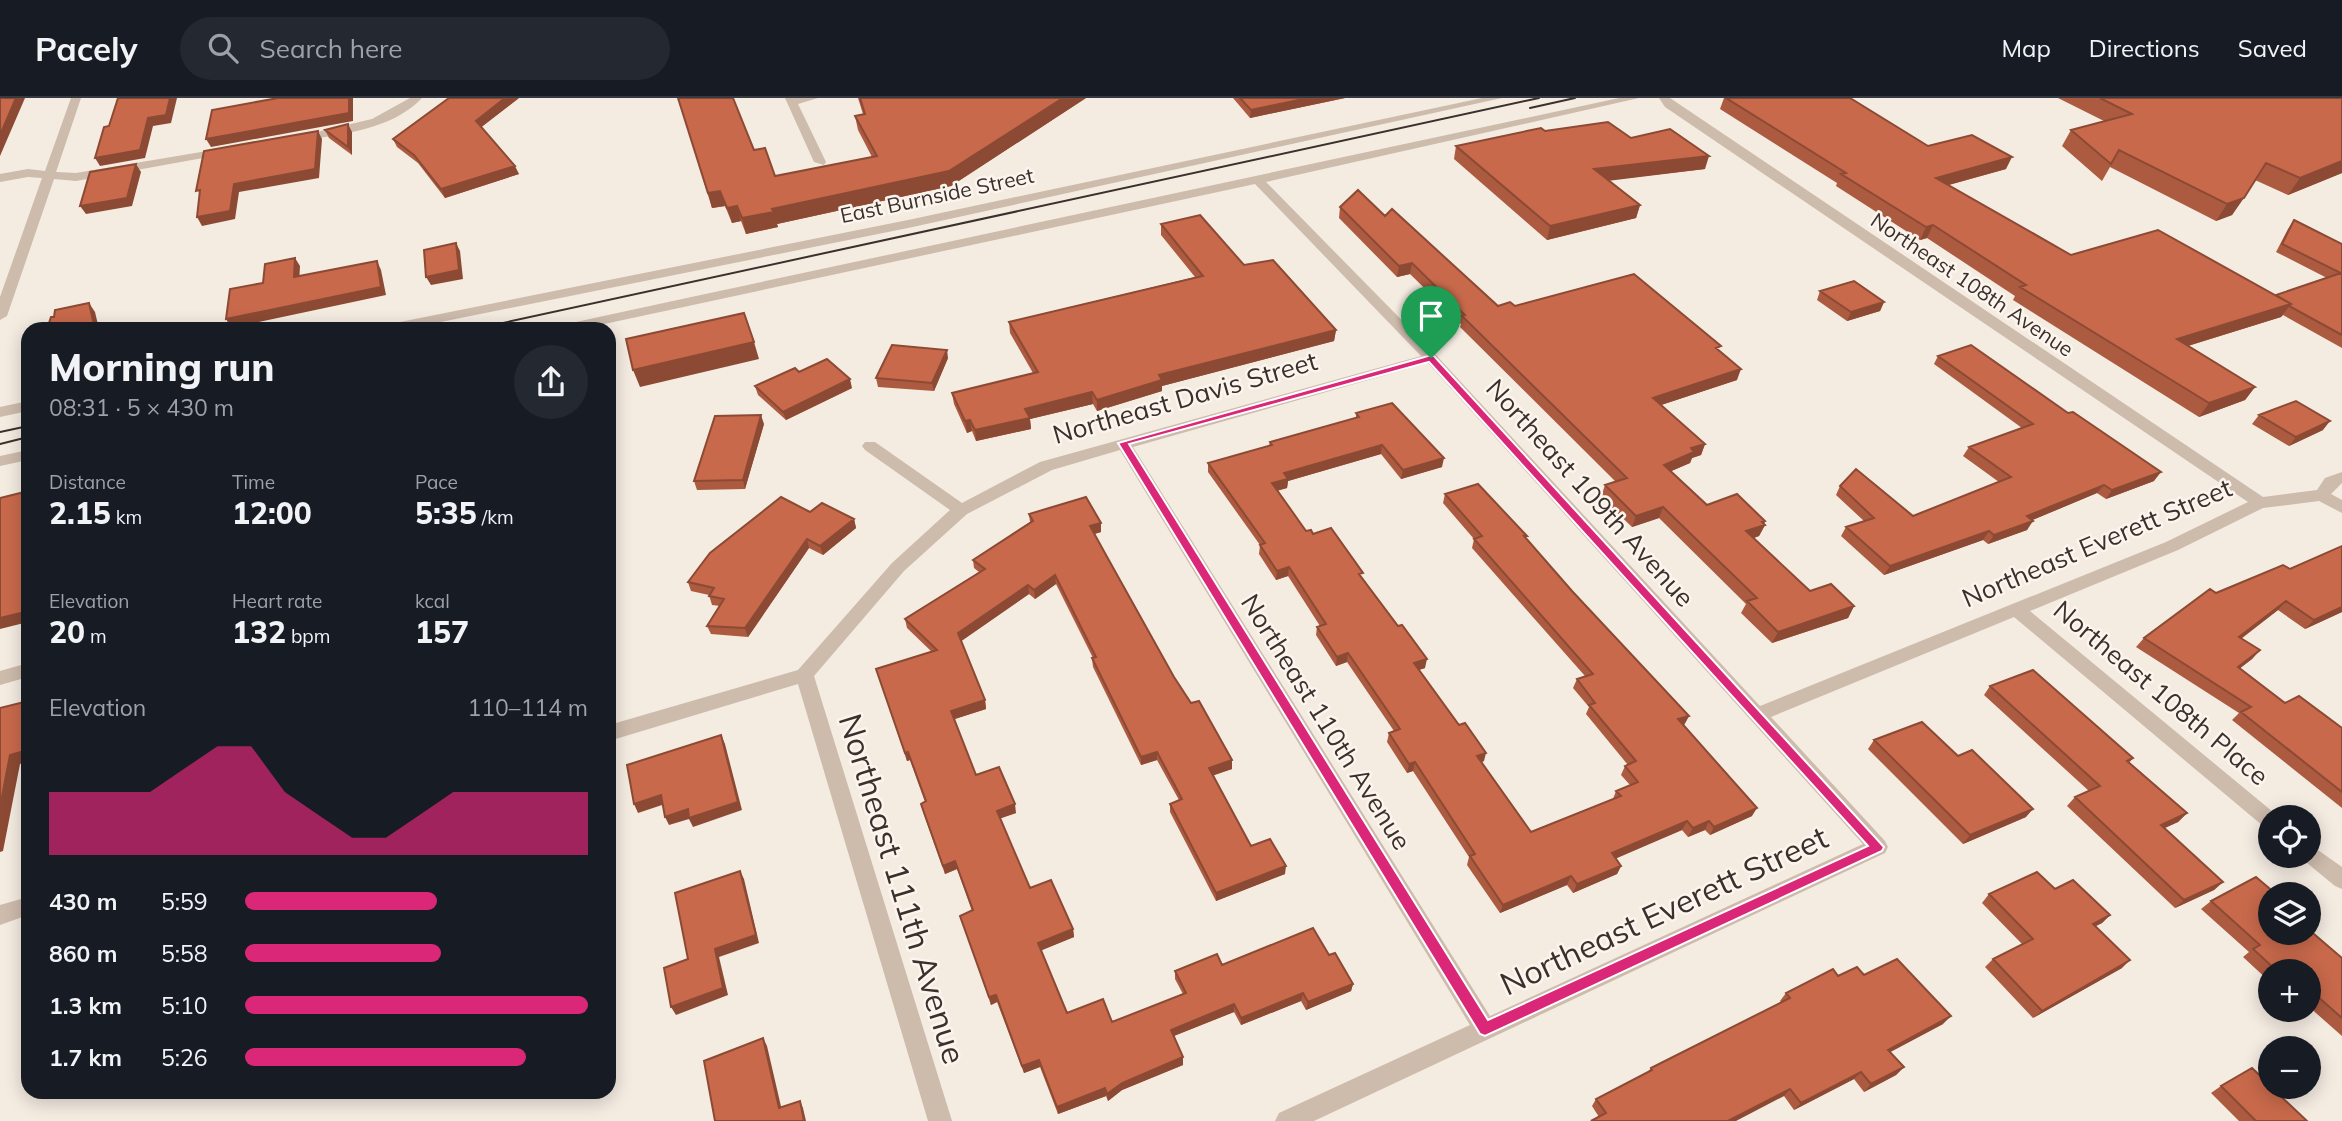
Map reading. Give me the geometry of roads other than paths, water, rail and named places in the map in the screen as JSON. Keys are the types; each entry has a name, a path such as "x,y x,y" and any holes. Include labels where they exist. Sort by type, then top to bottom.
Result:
{"street":[{"path":"0,316 76,98"},
{"path":"287,140 386,117 417,98"},
{"path":"813,98 791,100 820,162"},
{"name":"East Burnside Street","path":"420,322 908,224 1497,98"},
{"name":"East Burnside Street","path":"594,322 1257,179 1418,147 1634,98"},
{"name":"Northeast 108th Avenue","path":"1664,98 1669,105 1691,120 2260,503"},
{"path":"0,178 28,173 76,177 234,149"},
{"name":"Northeast 109th Avenue","path":"1257,179 1431,358 1878,847"},
{"name":"Northeast Davis Street","path":"804,675 898,567 961,510 995,490 1046,466 1431,358"},
{"path":"0,412 21,408"},
{"name":"Northeast 110th Avenue","path":"1123,443 1485,1029"},
{"path":"870,446 961,510"},
{"path":"0,461 21,456"},
{"path":"2342,478 2331,482 2322,495 2342,508"},
{"name":"Northeast Everett Street","path":"1757,715 2172,546 2260,503 2322,495"},
{"name":"Northeast 108th Place","path":"2017,610 2258,810"},
{"path":"0,678 21,672"},
{"path":"616,731 804,675"},
{"name":"Northeast 111th Avenue","path":"804,675 940,1121"},
{"name":"Northeast Everett Street","path":"1287,1121 1878,847"},
{"path":"2321,863 2342,880"},
{"path":"0,915 21,908"}],"tram line":[{"path":"507,322 1539,98"},
{"path":"1530,108 1575,98"},
{"path":"0,432 21,428"},
{"path":"0,444 21,439"}]}
